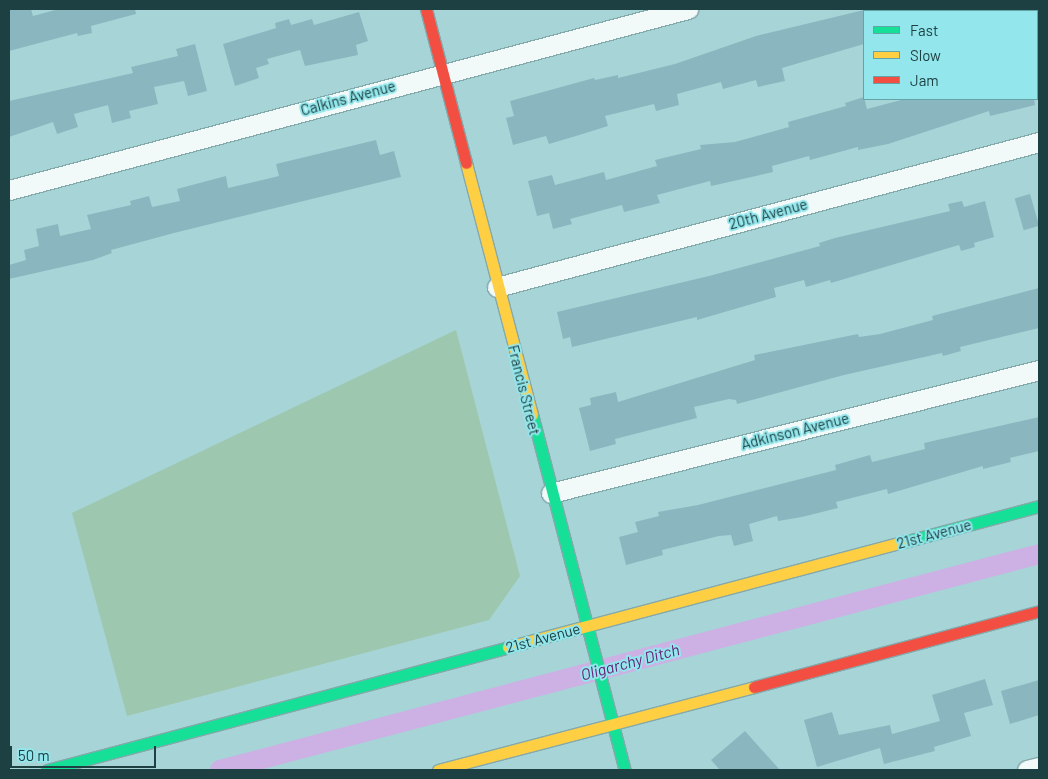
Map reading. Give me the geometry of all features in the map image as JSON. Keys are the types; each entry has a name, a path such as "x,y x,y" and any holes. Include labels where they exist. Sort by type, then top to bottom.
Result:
{"street":[{"name":"Francis Street","path":"426,9 585,627 625,770"},
{"name":"Calkins Avenue","path":"9,190 442,73 688,9"},
{"name":"20th Avenue","path":"498,287 1039,142"},
{"name":"Adkinson Avenue","path":"551,493 1039,370"},
{"name":"21st Avenue","path":"47,770 1039,506"},
{"path":"438,770 461,767 612,724 1039,611"},
{"path":"1027,770 1039,767"}],"green space":[{"path":"456,330 520,576 489,620 127,716 72,513"}],"building":[{"path":"9,9 31,9 33,16 59,9 135,9 136,14 91,26 92,33 78,36 77,33 9,51"},
{"path":"863,10 863,44 782,68 785,81 758,87 756,80 723,89 721,82 677,94 679,105 656,111 654,104 605,116 608,126 549,144 546,136 513,145 506,118 514,116 510,101 594,78 595,80 618,75 618,78 675,64 756,36"},
{"path":"359,12 368,41 356,45 358,55 305,66 300,50 267,59 269,64 256,68 259,78 235,86 223,44 276,28 275,23 289,19 291,25 312,19 314,25"},
{"path":"195,44 207,91 188,96 184,81 154,87 158,104 129,111 131,118 112,123 108,105 74,114 78,127 57,134 53,122 9,137 9,101 133,73 131,67 178,56 176,49"},
{"path":"863,97 867,109 901,100 1034,100 1035,105 990,116 989,111 888,144 858,150 858,147 810,160 809,156 772,166 773,172 756,176 711,186 710,181 657,195 660,203 624,212 622,205 570,219 572,224 553,229 549,213 537,216 528,181 552,175 555,185 604,172 606,180 657,166 655,160 701,149 700,145 735,142 789,127 788,122 846,106 845,103"},
{"path":"376,140 380,155 394,151 401,177 174,233 111,250 112,253 93,260 9,279 9,265 26,260 24,250 39,246 36,229 58,224 60,236 91,229 87,215 131,205 130,201 149,196 152,207 180,201 177,189 226,176 228,188 279,176 276,164"},
{"path":"1030,194 1039,226 1024,230 1015,198"},
{"path":"962,201 964,207 985,201 994,237 974,243 975,247 961,251 959,245 831,283 830,280 806,287 804,280 774,288 776,297 697,320 697,317 572,347 570,337 563,339 557,312 709,276 820,246 819,243 835,238 950,211 948,204"},
{"path":"1039,288 1039,328 960,347 961,351 943,356 942,353 844,375 737,404 736,400 729,399 694,407 697,418 615,439 616,444 590,451 579,408 591,405 590,398 616,392 618,402 755,360 754,355 858,334 859,337 880,334 933,320 932,316"},
{"path":"1039,417 1039,451 1010,458 1011,462 983,469 983,466 888,494 887,489 836,502 838,508 802,517 778,521 777,516 749,524 753,541 734,546 731,535 719,536 662,550 663,555 626,565 619,537 638,532 635,522 659,516 658,512 698,505 836,470 835,465 870,455 872,462 925,449 924,443"},
{"path":"985,679 993,705 964,713 971,736 934,747 935,751 884,764 880,748 817,767 804,720 832,712 839,735 890,725 892,734 940,721 932,695"},
{"path":"1039,680 1039,715 1010,724 1001,691"},
{"path":"745,731 780,770 720,770 711,760"}],"waterway":[{"name":"Oligarchy Ditch","path":"220,770 1039,554"}],"traffic: fast":[{"path":"532,414 625,770"},
{"path":"904,542 1039,506"},
{"path":"47,770 508,647"}],"traffic: slow":[{"path":"466,163 532,414"},
{"path":"508,647 904,542"},
{"path":"438,770 754,687"}],"traffic: jam":[{"path":"426,9 466,163"},
{"path":"754,687 1039,611"}]}
